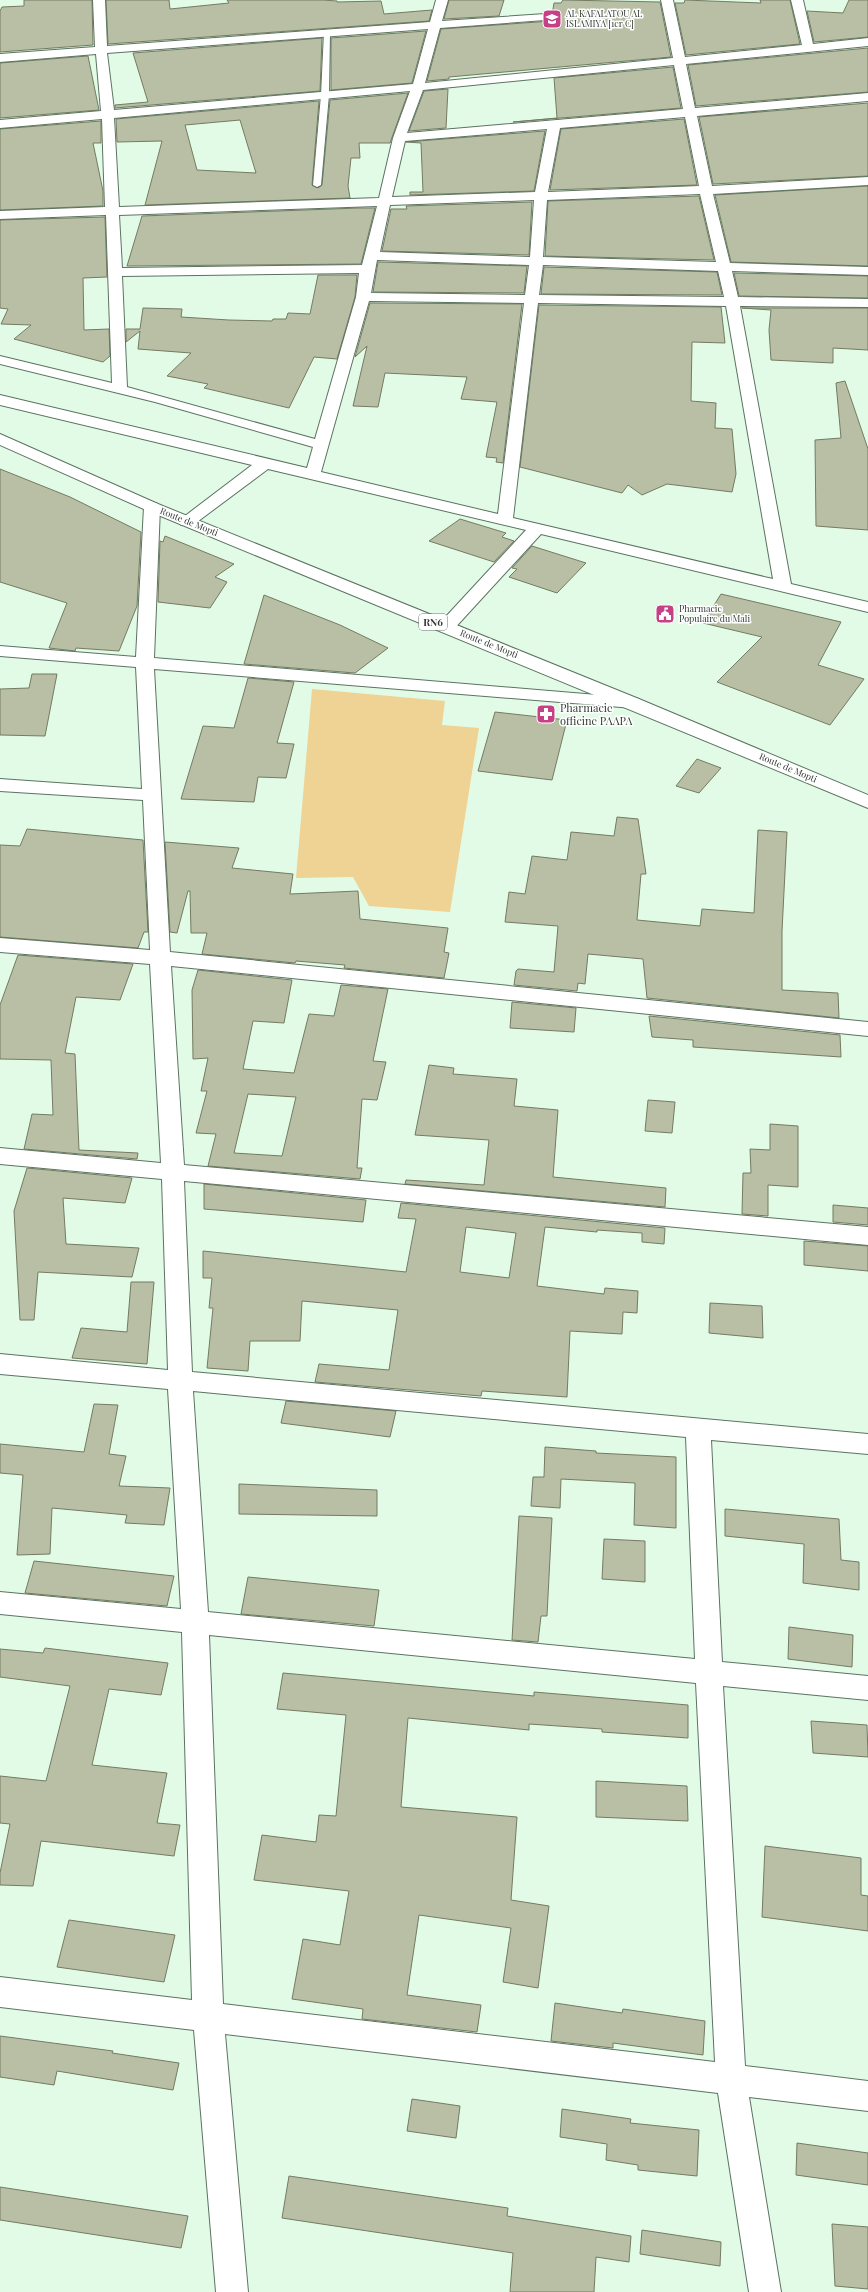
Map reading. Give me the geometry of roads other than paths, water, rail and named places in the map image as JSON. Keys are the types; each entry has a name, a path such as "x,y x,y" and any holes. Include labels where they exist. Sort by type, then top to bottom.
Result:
{"main road":[{"path":"99,0 101,50 108,115 120,389"},
{"path":"313,474 364,297 369,262 399,138 418,87 437,23 442,0"},
{"path":"667,0 706,190 732,302 783,586"},
{"path":"797,0 808,47"},
{"path":"0,58 437,23 545,17"},
{"path":"0,124 418,87 680,59 868,42"},
{"path":"399,138 554,125 691,111 868,97"},
{"path":"505,520 530,300 536,262 541,196 554,125"},
{"path":"0,214 706,190 868,180"},
{"path":"116,272 369,262 536,262 868,271"},
{"path":"364,297 868,303"},
{"path":"0,360 160,398 321,445"},
{"path":"0,400 868,607"},
{"name":"Route de Mopti","path":"0,439 152,508 633,703 868,802"},
{"path":"187,522 265,463"},
{"path":"152,508 145,662 160,958 174,1172 180,1381 195,1622 208,2017 232,2292"},
{"path":"446,627 537,528"},
{"path":"0,651 633,703"},
{"path":"0,785 152,796"},
{"path":"0,945 160,958 868,1029"},
{"path":"0,1156 868,1236"},
{"path":"0,1364 868,1444"},
{"path":"698,1429 709,1672 731,2081 765,2292"},
{"path":"0,1604 868,1688"},
{"path":"0,1992 731,2081 868,2096"}],"lane":[{"path":"317,185 325,95 327,32"}],"place":[{"name":"AL KAFALATOU AL ISLAMIYA [1er C]","path":"552,19"},
{"name":"Pharmacie Populaire du Mali","path":"665,614"},
{"name":"Pharmacie officine PAAPA","path":"546,714"}]}
